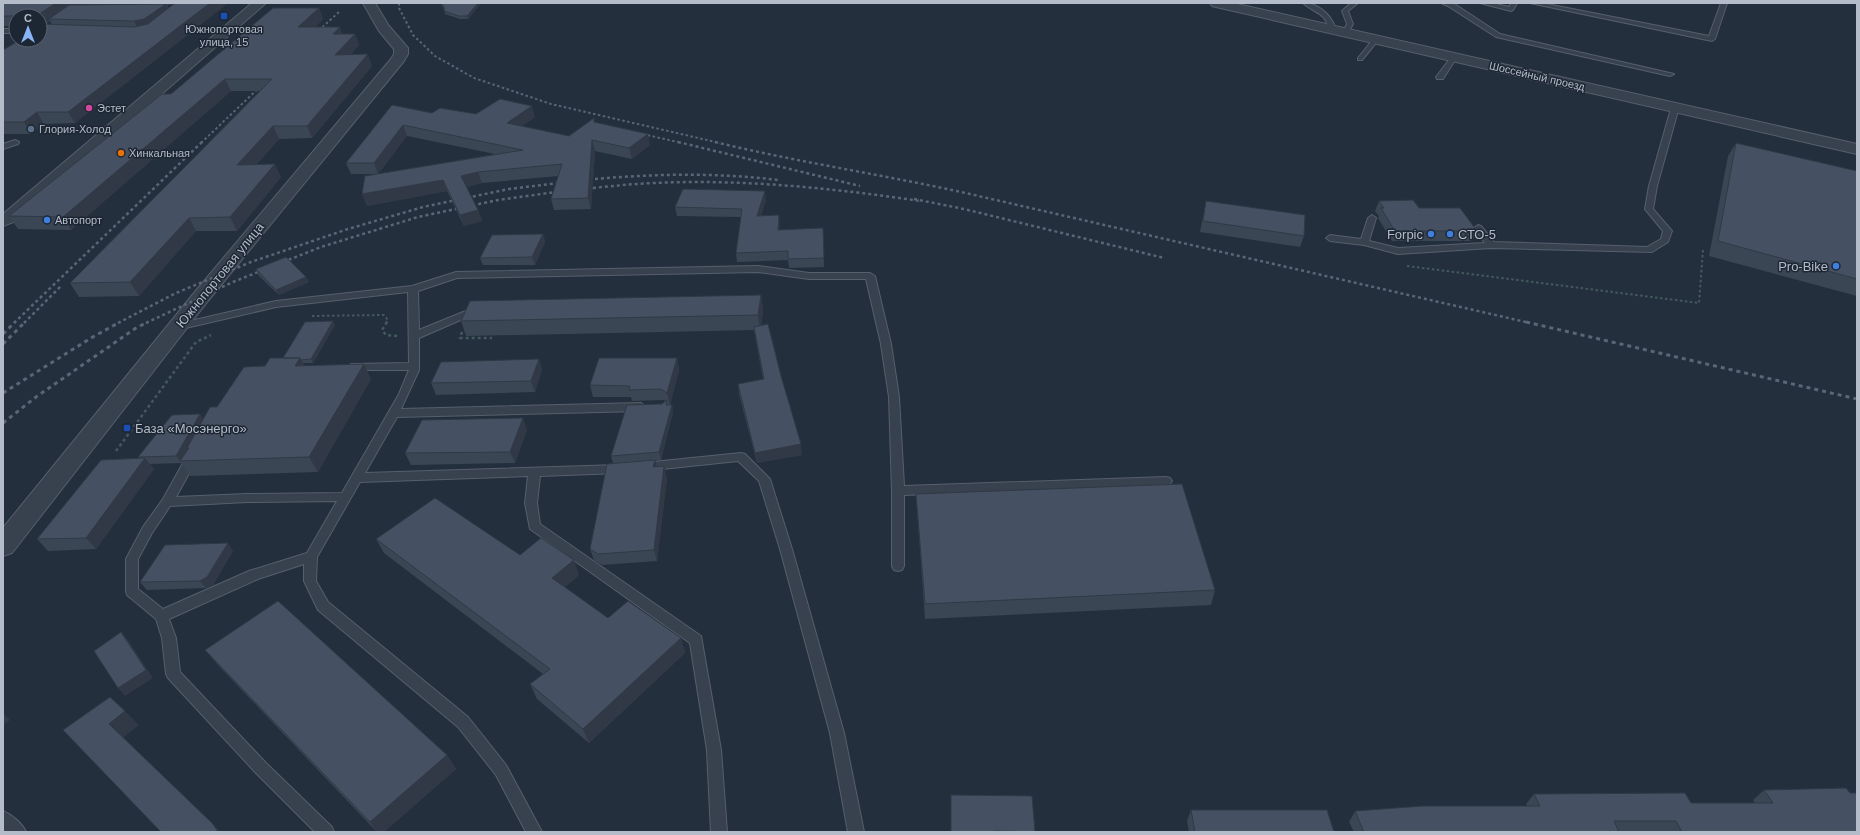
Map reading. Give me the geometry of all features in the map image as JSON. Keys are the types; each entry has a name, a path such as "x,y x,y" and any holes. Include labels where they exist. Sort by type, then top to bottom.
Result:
{"street":[{"path":"3,221 10,217 260,3"},
{"name":"Южнопортовая улица","path":"3,546 177,327 397,60 401,54 401,48 384,28 369,3"},
{"name":"Шоссейный проезд","path":"1224,4 1857,149"}],"lane":[{"path":"1306,3 1328,17 1332,27 1330,28"},
{"path":"1346,32 1350,24 1345,11 1355,3"},
{"path":"1444,3 1450,4 1498,36 1670,74"},
{"path":"1483,3 1510,9 1514,3"},
{"path":"1533,3 1712,39 1724,3"},
{"path":"1360,59 1376,39"},
{"path":"1440,77 1454,57"},
{"path":"1330,238 1364,242 1398,251 1491,245 1649,250 1664,240 1668,231 1649,209 1653,186 1675,107"},
{"path":"3,142 15,142 3,147"},
{"path":"1364,242 1372,218"},
{"path":"1478,228 1491,245"},
{"path":"177,327 276,304 412,289 456,275 758,269 809,276 870,276 886,344 894,397 898,491 898,566"},
{"path":"412,289 414,366 404,394 394,413 311,557 310,581 323,606 463,722 501,770 534,832"},
{"path":"414,336 483,308"},
{"path":"344,368 414,366"},
{"path":"394,413 656,406"},
{"path":"199,444 166,502 147,530 132,559 132,591 162,616 169,638 173,674 261,768 326,832"},
{"path":"356,478 534,473 631,468 741,457 764,478 814,646 837,733 856,832"},
{"path":"534,473 531,502 534,526 696,640 714,750 719,832"},
{"path":"898,491 1166,480"},
{"path":"166,502 248,498 345,498"},
{"path":"162,616 254,575 311,557"},
{"path":"3,819 18,832"}],"path":[{"path":"1400,265 1699,303 1703,250"},
{"path":"304,316 384,315 388,320 382,330 386,335 414,336"},
{"path":"457,329 464,328 460,338 492,338"},
{"path":"116,451 196,342 216,333"}],"building":[{"path":"3,3 56,3 48,8 8,8 8,16 3,16"},
{"path":"175,3 210,3 68,112 37,112 24,122 3,122 3,50 8,47 48,48 48,24 134,27 148,24"},
{"path":"441,3 478,3 467,16 459,16 444,11 444,7"},
{"path":"166,4 144,19 134,21 49,19 69,5"},
{"path":"273,8 319,8 298,27 340,27 333,34 355,34 335,55 368,54 307,126 273,126 237,165 275,164 230,217 189,218 130,282 70,283 272,79 225,79 63,217 9,216 162,94 171,94"},
{"path":"500,99 532,106 507,123 569,136 594,118 594,122 648,134 629,148 592,140 588,198 551,199 562,164 478,172 461,176 478,210 460,215 443,180 362,194 365,176 523,150 403,125 374,163 346,163 392,105 432,113 440,108 476,114"},
{"path":"1736,143 1857,171 1857,279 1718,241"},
{"path":"683,189 765,191 757,216 779,215 778,230 823,228 824,258 788,259 788,251 736,253 742,209 675,207"},
{"path":"1413,200 1419,208 1460,208 1477,231 1395,231 1381,208 1384,208 1379,201"},
{"path":"1206,201 1305,215 1304,236 1203,221"},
{"path":"543,234 532,257 480,258 492,235"},
{"path":"286,257 306,277 276,290 256,269"},
{"path":"761,295 758,315 461,321 470,301"},
{"path":"333,321 311,359 301,360 300,358 283,358 305,322"},
{"path":"768,324 781,376 801,444 755,453 738,384 764,379 754,327"},
{"path":"270,358 300,358 295,366 364,364 309,457 180,461 189,448 187,448 210,407 217,407 244,367 265,366"},
{"path":"599,358 677,358 667,393 661,389 629,390 630,386 590,385"},
{"path":"539,359 531,381 431,383 441,362"},
{"path":"667,400 666,405 672,405 659,452 611,456 627,405 662,404"},
{"path":"200,414 176,456 138,457 172,415"},
{"path":"523,418 510,452 405,453 422,420"},
{"path":"145,458 86,538 37,539 101,460"},
{"path":"655,460 653,467 664,466 654,550 598,554 590,549 607,464"},
{"path":"1182,484 1215,590 925,604 916,494"},
{"path":"435,498 520,555 541,538 574,560 552,578 608,618 628,601 681,638 583,729 530,684 550,669 376,539"},
{"path":"228,543 207,577 200,581 140,582 165,545"},
{"path":"278,601 447,755 370,822 205,650"},
{"path":"121,632 146,670 118,688 94,651"},
{"path":"110,697 125,711 109,724 213,824 218,832 161,832 63,730"},
{"path":"1846,788 1850,793 1857,793 1857,832 1682,832 1676,821 1614,821 1619,832 1364,832 1355,811 1423,806 1540,806 1534,794 1685,793 1691,803 1773,803 1764,790"},
{"path":"951,795 1032,796 1035,832 951,832"},
{"path":"1191,810 1327,810 1334,832 1195,832"}],"railway":[{"path":"399,3 399,8 413,35 435,56 474,78 551,104 720,143"},
{"path":"315,34 340,11"},
{"path":"201,143 263,84"},
{"path":"638,133 682,143"},
{"path":"14,323 202,142"},
{"path":"678,142 860,186"},
{"path":"715,142 776,156 961,192 1530,323"},
{"path":"583,180 632,176 680,175 754,177 778,180"},
{"path":"118,323 176,293 251,262 348,229 423,207 509,189 567,182"},
{"path":"581,189 654,183 721,182 854,192 920,201"},
{"path":"146,323 233,282 321,247 418,217 498,200 563,191"},
{"path":"914,199 964,209 1164,258"},
{"path":"3,344 61,286"},
{"path":"3,393 91,338 120,322"},
{"path":"1526,322 1857,399"},
{"path":"3,334 14,323"},
{"path":"3,423 36,397 136,328 146,323"}],"place":[{"name":"Южнопортовая улица, 15","path":"224,16"},
{"name":"Эстет","path":"89,108"},
{"name":"Глория-Холод","path":"31,129"},
{"name":"Хинкальная","path":"121,153"},
{"name":"Автопорт","path":"47,220"},
{"name":"Forpic","path":"1431,234"},
{"name":"СТО-5","path":"1450,234"},
{"name":"Pro-Bike","path":"1836,266"},
{"name":"База «Мосэнерго»","path":"127,428"}]}
